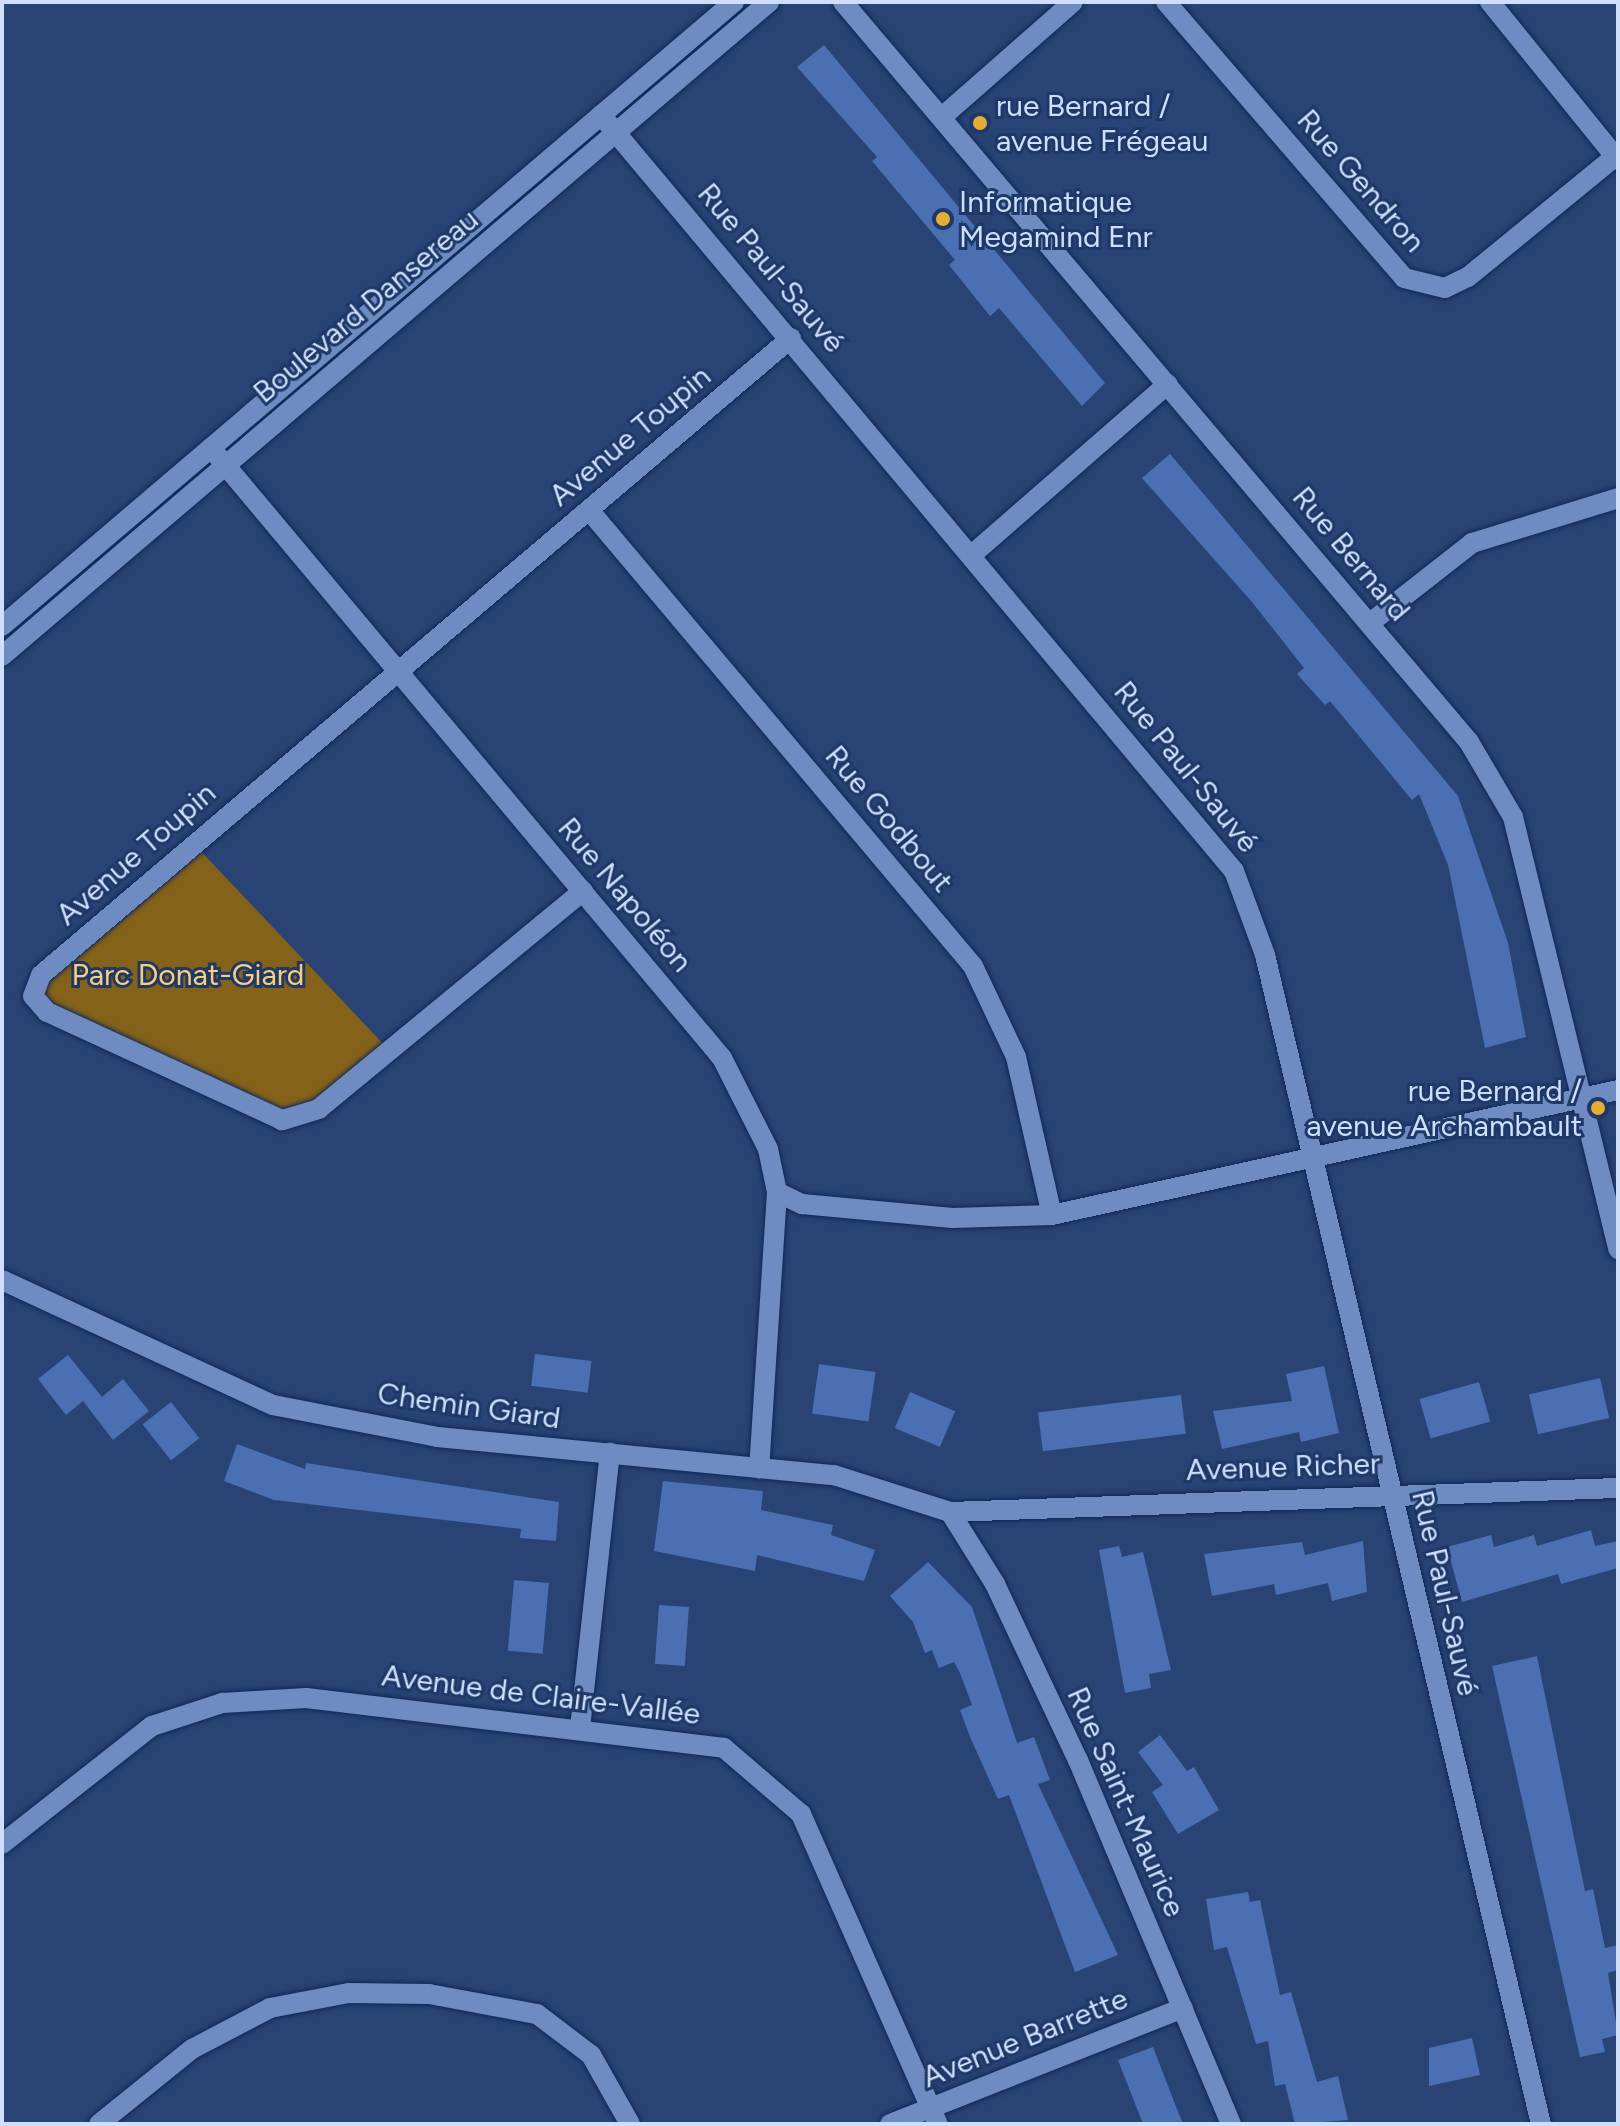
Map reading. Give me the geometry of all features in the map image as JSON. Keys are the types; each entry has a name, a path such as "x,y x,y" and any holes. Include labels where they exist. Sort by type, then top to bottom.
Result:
{"street":[{"name":"Boulevard Dansereau","path":"2,626 734,2"},
{"name":"Boulevard Dansereau","path":"2,656 769,2"},
{"name":"Rue Bernard","path":"843,2 1469,742 1513,817 1618,1249"},
{"path":"942,117 1073,2"},
{"name":"Rue Gendron","path":"1166,2 1404,278 1445,288 1468,277 1617,158"},
{"path":"1490,2 1617,158"},
{"name":"Rue Paul-Sauvé","path":"601,115 974,553 1234,871 1265,955 1541,2124"},
{"path":"365,317 378,335"},
{"name":"Avenue Toupin","path":"583,891 319,1109 282,1120 47,1012 33,996 41,975 791,338"},
{"path":"974,553 1168,384"},
{"name":"Rue Napoléon","path":"211,448 722,1058 768,1149 777,1192 759,1468"},
{"path":"1370,623 1472,543 1618,498"},
{"name":"Rue Godbout","path":"589,510 973,966 1016,1057 1052,1215"},
{"path":"777,1192 802,1204 952,1218 1052,1215 1312,1163 1618,1090"},
{"name":"Chemin Giard","path":"2,1280 273,1405 437,1437 834,1475 950,1512"},
{"path":"580,1728 610,1453"},
{"name":"Avenue Richer","path":"950,1512 1390,1493 1618,1488"},
{"name":"Rue Saint-Maurice","path":"950,1512 995,1584 1078,1760 1231,2124"},
{"name":"Avenue de Claire-Vallée","path":"2,1844 152,1726 222,1703 306,1698 580,1728 724,1748 801,1814 935,2116"},
{"path":"99,2124 192,2049 270,2008 349,1993 429,1994 537,2014 591,2055 630,2124"},
{"name":"Avenue Barrette","path":"890,2124 935,2116 1183,2008"}],"green space":[{"name":"Parc Donat-Giard","path":"194,844 390,1051 319,1109 282,1120 47,1012 41,975"}],"building":[{"path":"824,45 1105,383 1082,406 999,308 990,316 949,265 955,260 872,161 877,157 797,67"},
{"path":"1170,454 1458,796 1508,943 1526,1037 1485,1048 1448,865 1419,794 1412,800 1330,701 1325,705 1297,674 1304,668 1252,602 1142,478"},
{"path":"535,1354 592,1361 588,1393 531,1386"},
{"path":"68,1355 102,1397 123,1379 149,1411 113,1440 83,1401 66,1415 38,1379"},
{"path":"819,1364 875,1372 868,1421 812,1414"},
{"path":"1324,1366 1339,1433 1301,1442 1299,1432 1222,1449 1213,1411 1292,1401 1286,1374"},
{"path":"1600,1378 1609,1418 1538,1434 1529,1394"},
{"path":"1479,1382 1490,1421 1431,1439 1419,1399"},
{"path":"910,1392 955,1411 940,1447 895,1428"},
{"path":"1181,1395 1186,1434 1043,1451 1038,1413"},
{"path":"171,1402 199,1438 171,1460 143,1424"},
{"path":"237,1444 305,1469 306,1463 559,1502 556,1541 520,1538 521,1529 274,1500 224,1481"},
{"path":"663,1481 763,1491 761,1510 833,1525 831,1535 875,1550 864,1581 757,1555 755,1571 654,1551"},
{"path":"1591,1530 1595,1546 1618,1541 1618,1568 1561,1584 1558,1574 1462,1602 1447,1547 1491,1535 1494,1547 1534,1535 1537,1546"},
{"path":"1363,1541 1367,1592 1332,1601 1328,1583 1276,1595 1274,1584 1212,1596 1204,1554 1302,1542 1305,1555"},
{"path":"1119,1546 1122,1557 1143,1552 1171,1670 1149,1674 1151,1688 1125,1693 1099,1550"},
{"path":"928,1562 972,1607 1017,1743 1034,1737 1050,1780 1038,1784 1118,1955 1075,1972 1009,1795 998,1799 970,1737 960,1710 972,1705 960,1673 954,1662 939,1668 932,1650 925,1653 913,1622 890,1596"},
{"path":"514,1580 549,1583 543,1654 508,1651"},
{"path":"659,1605 689,1607 685,1666 655,1664"},
{"path":"1537,1656 1585,1891 1593,1889 1605,1948 1618,1945 1618,1970 1608,1973 1618,2035 1602,2039 1605,2052 1580,2057 1492,1666"},
{"path":"1160,1735 1187,1771 1194,1767 1219,1810 1178,1834 1152,1792 1163,1785 1138,1752"},
{"path":"1248,1892 1250,1902 1260,1900 1280,1995 1291,1992 1317,2082 1338,2076 1348,2120 1295,2124 1285,2084 1275,2086 1268,2041 1256,2044 1227,1947 1214,1950 1206,1899"},
{"path":"1472,2038 1480,2075 1429,2086 1429,2048"},
{"path":"1153,2047 1183,2124 1143,2124 1118,2060"}],"place":[{"name":"rue Bernard / avenue Frégeau","path":"980,123"},
{"name":"Informatique Megamind Enr","path":"943,219"},
{"name":"rue Bernard / avenue Archambault","path":"1598,1108"}]}
